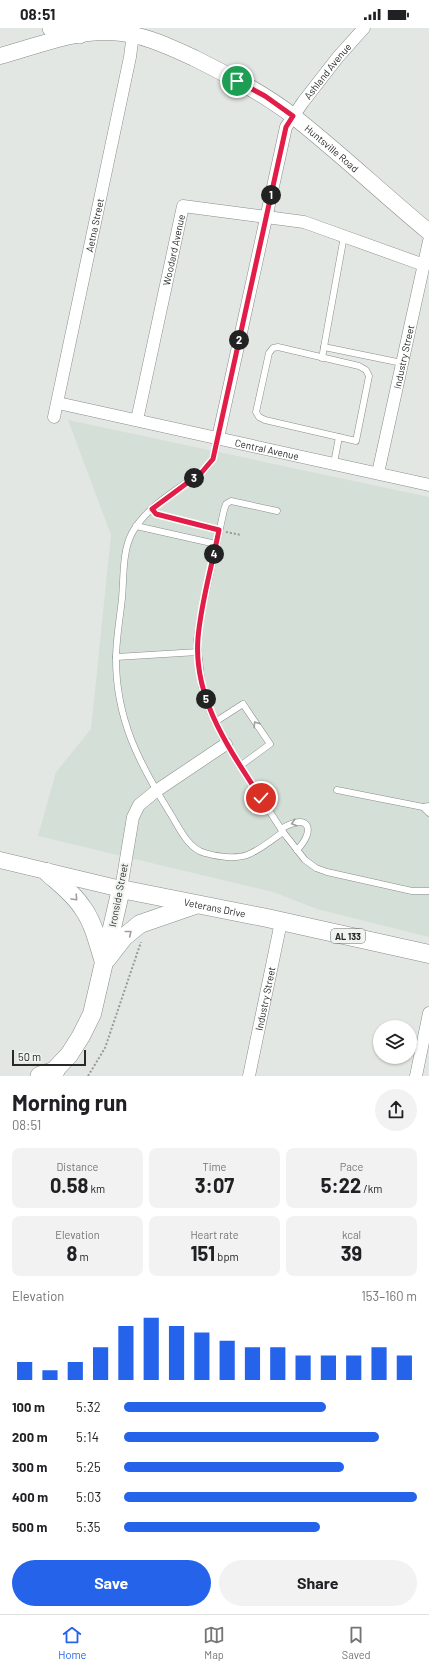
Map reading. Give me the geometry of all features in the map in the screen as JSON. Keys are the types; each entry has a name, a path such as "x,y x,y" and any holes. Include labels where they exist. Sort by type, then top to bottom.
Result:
{"highway":[{"path":"52,28 79,34"}],"main road":[{"name":"Huntsville Road","path":"0,56 79,34 108,32 133,34 165,44 210,66 265,96 293,116 429,232"},
{"name":"Veterans Drive","path":"2,860 120,889 429,954"},
{"path":"47,872 76,898 83,907 89,918 104,963"},
{"name":"Ironside Street","path":"48,1074 69,1055 82,1036 92,1014 120,889"},
{"path":"104,963 124,937 140,924 196,905"}],"street":[{"name":"Ashland Avenue","path":"293,116 338,57 364,28"},
{"name":"Aetna Street","path":"54,417 130,57 133,34"},
{"path":"218,438 286,127 293,116"},
{"name":"Woodard Avenue","path":"137,420 183,206 304,222 424,265"},
{"name":"Industry Street","path":"378,473 429,241"},
{"name":"Central Avenue","path":"58,403 334,463 429,486"},
{"name":"Ironside Street","path":"120,889 133,817 139,805 156,790 226,744"},
{"name":"Industry Street","path":"249,1076 281,922"},
{"path":"416,1076 429,1013"}],"lane":[{"path":"322,358 344,236"},
{"path":"278,347 359,366 366,370 369,376 356,441 340,437 265,420 259,417 256,412 269,353 273,348 278,347"},
{"path":"324,347 402,362"},
{"path":"334,463 340,437"},
{"path":"218,438 210,465 152,509 136,526 128,544 116,656 118,694 129,738 156,790 188,840 195,848 205,853 235,857 247,855 296,821 302,821 308,830 307,838 297,850"},
{"path":"277,511 231,501 226,504 224,510 200,619 198,640 202,687 215,722 226,744 282,831 305,860 316,868 327,872 412,891 428,891 429,883"},
{"path":"136,526 216,544"},
{"path":"116,656 198,652"},
{"path":"215,722 243,704 270,744 240,766"},
{"path":"337,790 426,807 429,813"}],"path":[{"path":"152,509 156,514 242,535"},
{"path":"88,1076 106,1048 142,939"}],"shaded area":[{"path":"68,420 429,497 429,937 317,909 273,892 38,836 56,772 91,729 111,535"}],"route":[{"path":"237,81 265,96 293,116 286,127 213,459 210,465 202,472 152,509 156,514 219,530 200,619 198,640 202,687 210,711 226,744 261,798"}]}
